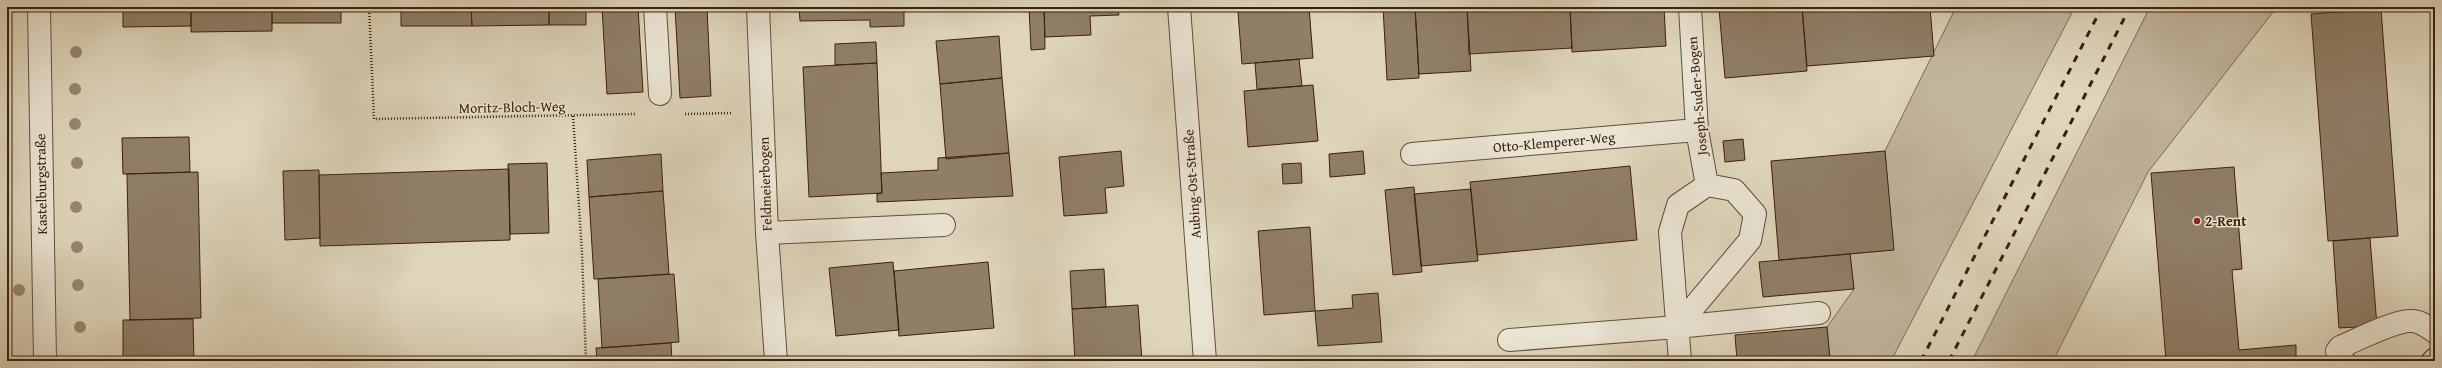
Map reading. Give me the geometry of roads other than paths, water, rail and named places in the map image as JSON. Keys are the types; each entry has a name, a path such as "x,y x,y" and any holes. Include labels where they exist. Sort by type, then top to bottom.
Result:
{"street":[{"name":"Kastelburgstraße","path":"39,7 44,361"},
{"path":"655,7 660,94"},
{"name":"Feldmeierbogen","path":"758,7 767,233 776,361"},
{"name":"Aubing-Ost-Straße","path":"1179,7 1205,361"},
{"name":"Joseph-Suder-Bogen","path":"1690,7 1697,130 1706,185"},
{"name":"Otto-Klemperer-Weg","path":"1412,154 1697,130"},
{"path":"1677,327 1750,240 1755,214 1734,190 1706,185 1678,205 1670,232 1677,327 1680,361"},
{"path":"767,233 944,224"},
{"path":"1509,340 1677,327 1819,313"},
{"path":"2344,361 2337,351 2340,346 2398,324 2411,320 2425,325 2435,332"}],"railway":[{"path":"1921,361 2102,7"},
{"path":"1949,361 2130,7"}],"place":[{"name":"2-Rent","path":"2197,221"}]}
